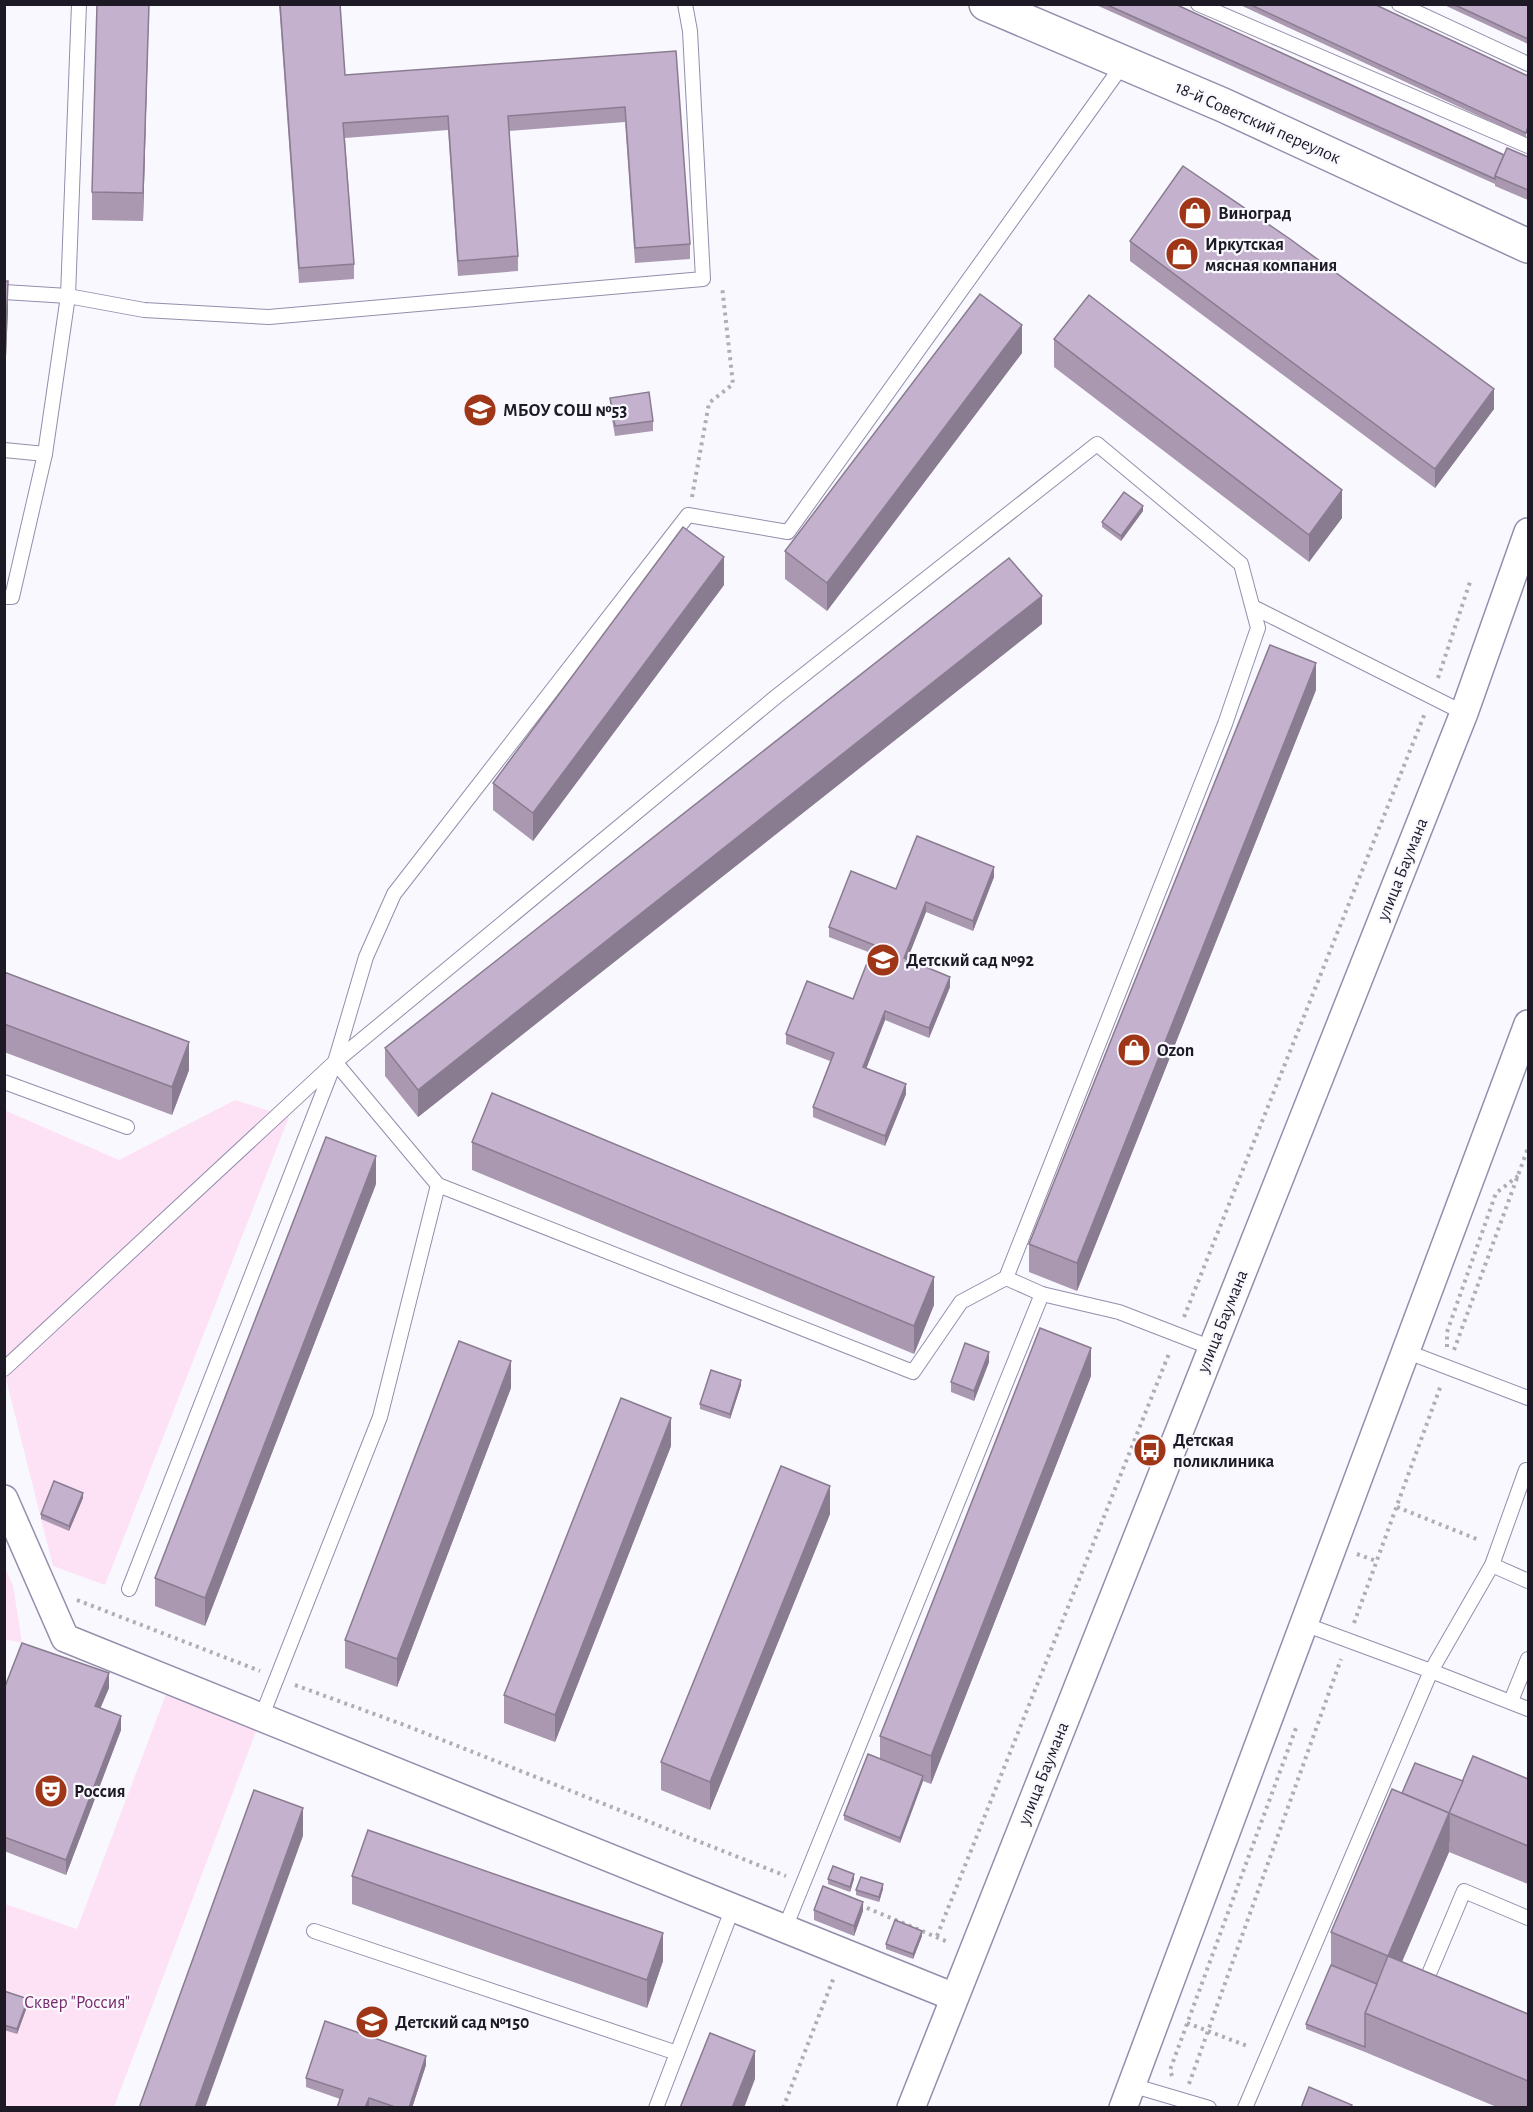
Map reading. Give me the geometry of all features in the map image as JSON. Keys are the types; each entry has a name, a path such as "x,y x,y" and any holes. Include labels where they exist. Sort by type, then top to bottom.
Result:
{"street":[{"name":"18-й Советский переулок","path":"986,4 1223,105 1528,246"},
{"name":"улица Баумана","path":"910,2108 1464,713 1528,532"},
{"path":"1127,2096 1528,1024"},
{"path":"4,1499 65,1638 732,1910 785,1928 954,1997"}],"lane":[{"path":"4,597 12,597 45,454 68,296 79,4"},
{"path":"4,292 68,296 144,310 269,317 703,279 690,31 685,4"},
{"path":"1198,4 1528,146"},
{"path":"1398,4 1528,64"},
{"path":"129,1589 334,1062 366,957 394,894 688,515 788,532 1124,63"},
{"path":"4,1369 334,1062 777,696 1097,444 1241,564 1258,628 1225,724 1006,1278 961,1302 913,1372 438,1185 334,1062"},
{"path":"4,450 45,454"},
{"path":"1253,607 1464,713"},
{"path":"4,1082 127,1127"},
{"path":"261,1718 380,1417 438,1185"},
{"path":"1006,1278 1042,1294 1119,1312 1212,1348"},
{"path":"785,1928 1042,1294"},
{"path":"1406,1351 1528,1398"},
{"path":"1245,2108 1270,2055 1431,1671 1492,1565 1526,1470"},
{"path":"1492,1565 1528,1581"},
{"path":"1304,1624 1528,1709"},
{"path":"1511,1701 1528,1659"},
{"path":"1447,1990 1426,1981 1464,1891 1528,1918"},
{"path":"656,2108 732,1910"},
{"path":"314,1931 677,2053"},
{"path":"1127,2096 1182,2101 1209,2108"}],"path":[{"path":"688,515 710,403 733,384 721,280 703,279"},
{"path":"937,1936 1431,698 1470,582"},
{"path":"1448,1368 1447,1332 1496,1193 1518,1175 1528,1148"},
{"path":"1397,1507 1498,1548"},
{"path":"1356,1564 1364,1544"},
{"path":"41,1587 407,1726 804,1883"},
{"path":"1182,2101 1170,2070 1299,1721"},
{"path":"849,1901 948,1942"},
{"path":"783,2108 843,1953"},
{"path":"1158,2012 1270,2055"}],"green space":[{"path":"235,1100 289,1117 105,1585 53,1566 5,1375 4,1110 119,1160"},
{"path":"4,1566 13,1585 22,1643 5,1639"},
{"name":"Сквер \"Россия\"","path":"171,1681 261,1718 114,2107 5,2108 5,1904 77,1929"}],"building":[{"path":"97,4 149,4 143,193 92,192"},
{"path":"280,4 340,4 345,75 676,51 690,244 635,248 625,107 508,116 518,256 458,261 448,116 343,123 354,264 299,268"},
{"path":"1105,4 1175,4 1504,155 1495,179"},
{"path":"1249,4 1374,4 1528,76 1526,133"},
{"path":"1453,4 1528,4 1528,39"},
{"path":"1507,148 1528,157 1528,190 1495,176"},
{"path":"1183,166 1290,239 1494,389 1435,469 1130,241"},
{"path":"4,281 8,281 6,329 4,329"},
{"path":"980,294 1022,325 827,583 785,551"},
{"path":"1089,295 1342,490 1309,535 1054,339"},
{"path":"649,392 653,421 615,426 610,398"},
{"path":"1124,492 1143,506 1121,536 1102,522"},
{"path":"683,527 724,557 533,813 493,783"},
{"path":"1009,558 1042,596 418,1090 385,1048"},
{"path":"1270,645 1316,663 1077,1263 1029,1244"},
{"path":"917,836 994,867 973,921 926,902 904,958 950,977 929,1028 885,1011 863,1067 906,1084 885,1136 813,1107 834,1053 786,1034 807,981 853,999 874,945 829,927 851,871 896,889"},
{"path":"4,972 189,1042 172,1087 4,1024"},
{"path":"492,1093 934,1277 914,1326 472,1142"},
{"path":"326,1137 376,1156 205,1598 155,1578"},
{"path":"1040,1328 1091,1348 931,1756 880,1736"},
{"path":"459,1341 511,1361 397,1659 345,1640"},
{"path":"965,1343 989,1352 974,1391 951,1382"},
{"path":"711,1370 741,1380 730,1414 700,1404"},
{"path":"621,1398 671,1418 555,1715 504,1695"},
{"path":"781,1466 830,1486 710,1782 661,1762"},
{"path":"54,1481 83,1493 69,1526 41,1514"},
{"name":"Россия","path":"22,1643 109,1673 95,1706 121,1716 66,1860 4,1837 4,1689"},
{"path":"868,1754 923,1776 900,1838 844,1815"},
{"path":"1473,1756 1528,1779 1528,1846 1449,1813"},
{"path":"1415,1763 1463,1781 1449,1813 1402,1793"},
{"path":"1392,1789 1449,1813 1388,1956 1331,1932"},
{"path":"254,1790 303,1808 195,2108 139,2108"},
{"path":"368,1830 663,1933 647,1980 352,1876"},
{"path":"833,1866 854,1874 850,1887 828,1879"},
{"path":"861,1877 883,1884 879,1897 856,1890"},
{"path":"823,1886 863,1902 854,1926 814,1910"},
{"path":"895,1920 922,1931 913,1954 886,1944"},
{"path":"1388,1956 1528,2014 1528,2081 1365,2013"},
{"path":"1331,1965 1377,1984 1365,2013 1365,2047 1306,2024"},
{"path":"4,1991 28,1999 17,2029 4,2025"},
{"path":"325,2021 426,2056 409,2108 398,2108 369,2098 365,2108 337,2108 343,2090 306,2078"},
{"path":"710,2033 755,2051 732,2108 680,2108"},
{"path":"1309,2087 1352,2105 1350,2108 1301,2108"}],"place":[{"name":"Виноград","path":"1195,213"},
{"name":"Иркутская мясная компания","path":"1182,254"},
{"name":"МБОУ СОШ №53","path":"480,410"},
{"name":"Детский сад №92","path":"883,960"},
{"name":"Ozon","path":"1134,1050"},
{"name":"Детская поликлиника","path":"1150,1450"},
{"name":"Россия","path":"51,1791"},
{"name":"Детский сад №150","path":"372,2022"}]}
